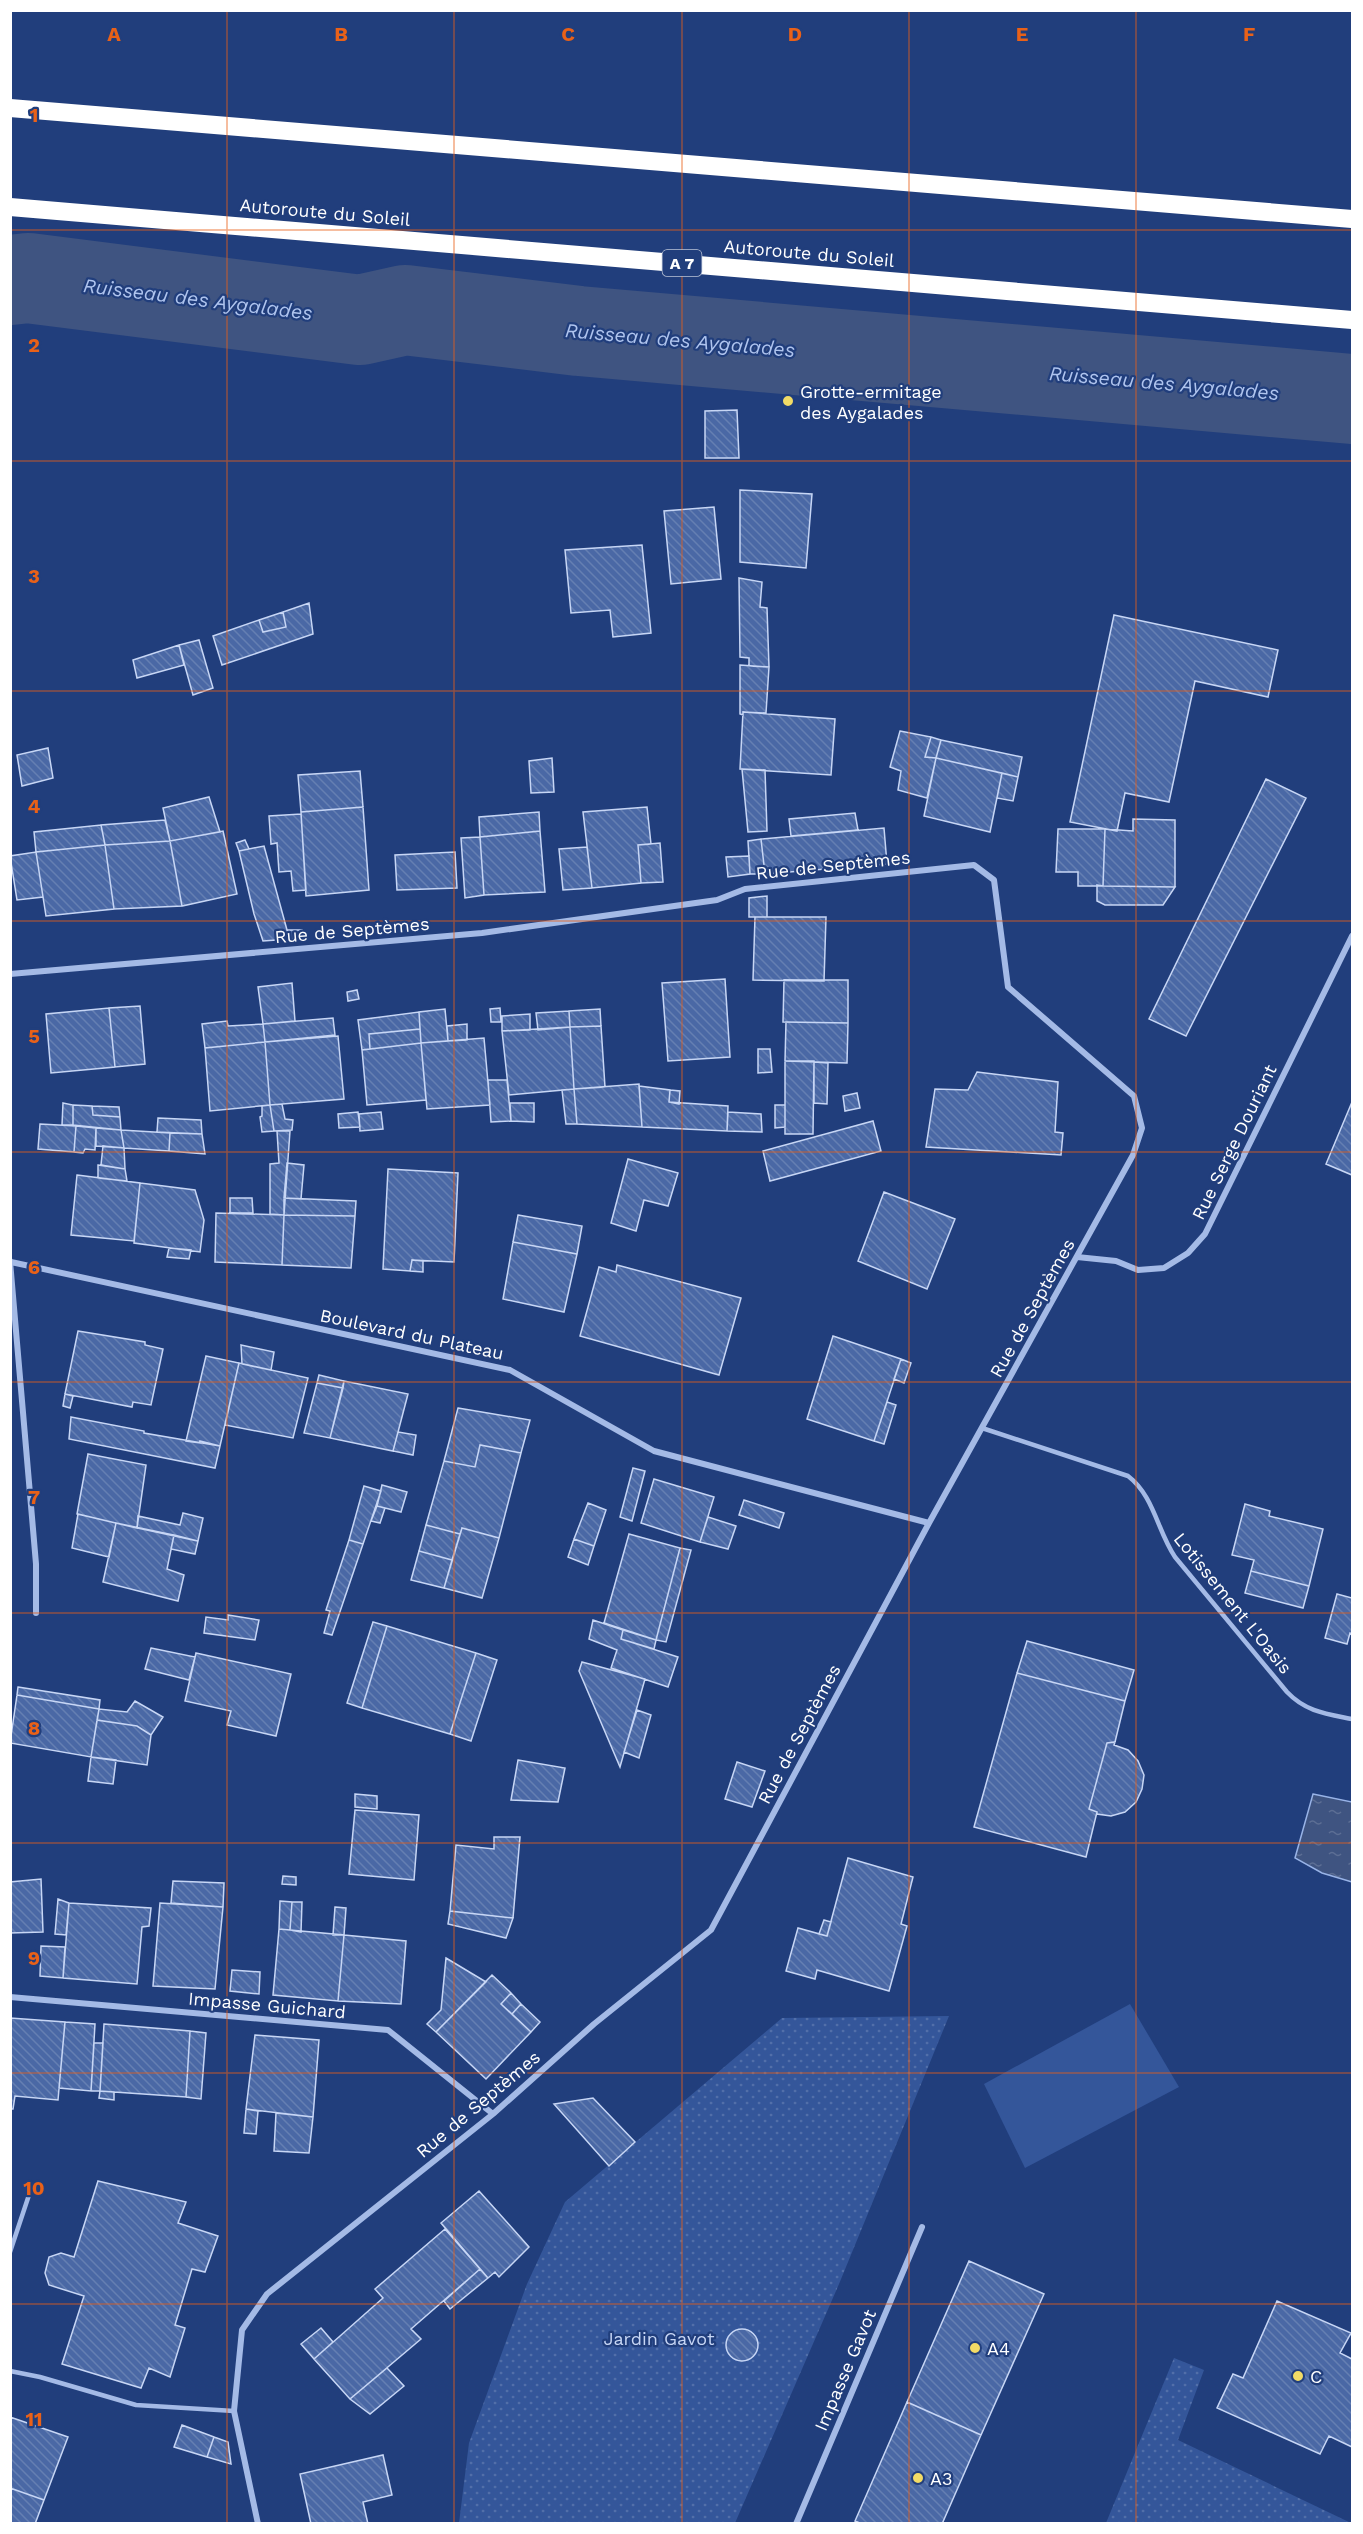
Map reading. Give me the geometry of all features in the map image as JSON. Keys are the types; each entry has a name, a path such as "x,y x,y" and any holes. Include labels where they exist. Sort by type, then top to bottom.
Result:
{"highway":[{"path":"10,108 1353,219"},
{"name":"Autoroute du Soleil","path":"10,207 1353,320"}],"street":[{"name":"Rue de Septèmes","path":"10,974 482,933 717,900 745,889 974,865 994,880 1008,987 1134,1096 1142,1128 1133,1155 929,1523 711,1930 594,2024 493,2114 267,2294 242,2330 234,2411 258,2523"},
{"name":"Rue Serge Douriant","path":"1077,1257 1116,1261 1138,1270 1164,1268 1188,1253 1205,1234 1353,936"},
{"name":"Boulevard du Plateau","path":"10,1261 510,1370 654,1451 929,1523"},
{"path":"10,1261 36,1564 36,1613"},
{"name":"Impasse Guichard","path":"10,1997 388,2030 493,2114"},
{"name":"Impasse Gavot","path":"796,2523 922,2227"}],"lane":[{"name":"Lotissement L'Oasis","path":"982,1428 1128,1476 1140,1485 1148,1498 1165,1542 1175,1557 1287,1692 1298,1704 1312,1711 1353,1719"},
{"path":"10,2252 29,2195"},
{"path":"10,2371 40,2377 136,2405 234,2411"}],"green space":[{"path":"1130,2004 1179,2087 1025,2168 984,2084"},
{"name":"Jardin Gavot","path":"949,2016 839,2284 735,2523 459,2523 469,2443 527,2284 565,2202 782,2018"},
{"path":"1174,2358 1204,2370 1178,2440 1351,2523 1106,2523"}],"water":[{"path":"1313,1794 1352,1802 1352,1882 1322,1873 1295,1858"}],"building":[{"path":"737,410 739,458 705,458 705,411"},
{"path":"740,490 812,494 806,568 740,562"},
{"path":"714,507 721,579 671,584 664,511"},
{"path":"642,545 651,633 613,637 610,610 571,613 565,550"},
{"path":"739,578 762,582 760,607 767,608 769,667 749,666 749,658 740,657"},
{"path":"309,603 313,634 222,665 213,636 259,620 263,632 286,627 283,612"},
{"path":"283,612 286,627 263,632 259,620"},
{"path":"1114,615 1278,650 1268,697 1195,681 1169,802 1125,793 1117,831 1070,822"},
{"path":"199,640 213,688 193,695 179,645"},
{"path":"179,645 184,665 137,678 133,660"},
{"path":"740,665 769,667 766,713 743,712 743,715 740,714"},
{"path":"743,712 835,719 831,775 740,769"},
{"path":"900,731 931,737 925,757 936,758 927,798 898,790 901,771 890,767"},
{"path":"931,737 941,740 936,758 925,757"},
{"path":"941,740 1022,757 1018,777 936,758"},
{"path":"48,748 53,778 22,786 17,755"},
{"path":"552,758 554,792 531,793 529,761"},
{"path":"936,758 1002,773 990,832 924,816"},
{"path":"742,769 765,770 767,831 748,832"},
{"path":"360,771 363,807 301,812 298,775"},
{"path":"1002,773 1018,777 1013,801 997,798"},
{"path":"1266,779 1306,798 1186,1036 1149,1019"},
{"path":"209,797 220,832 170,841 163,808"},
{"path":"363,807 369,890 306,896 301,812"},
{"path":"647,807 651,844 638,845 641,883 592,888 583,812"},
{"path":"539,812 540,831 480,837 479,817"},
{"path":"855,813 858,830 791,836 789,819"},
{"path":"301,814 306,890 293,891 291,871 279,872 277,843 271,844 269,816"},
{"path":"1133,819 1175,820 1175,887 1103,886 1105,829 1133,831"},
{"path":"165,820 170,841 105,845 101,825"},
{"path":"101,825 105,845 36,852 34,832"},
{"path":"884,828 887,864 765,874 761,839"},
{"path":"1058,829 1105,829 1103,886 1078,886 1078,872 1056,872"},
{"path":"223,831 237,894 182,906 170,841"},
{"path":"540,831 545,892 484,895 480,837"},
{"path":"480,837 484,895 465,898 461,838"},
{"path":"761,839 765,874 750,874 748,841"},
{"path":"245,840 249,849 239,851 236,843"},
{"path":"170,841 182,906 114,909 105,845"},
{"path":"660,843 663,882 641,883 638,845"},
{"path":"105,845 114,909 46,916 36,852"},
{"path":"264,846 290,939 263,941 254,914 239,851"},
{"path":"587,847 592,888 563,890 559,849"},
{"path":"36,852 43,897 17,900 10,856"},
{"path":"455,852 457,888 397,890 395,855"},
{"path":"749,856 750,874 728,877 726,857"},
{"path":"1097,885 1175,887 1163,905 1105,905 1097,901"},
{"path":"767,896 767,917 749,917 749,898"},
{"path":"755,917 826,917 824,981 753,980"},
{"path":"287,930 302,930 303,938 290,939"},
{"path":"725,979 730,1057 668,1061 662,983"},
{"path":"784,980 848,980 848,1023 783,1022"},
{"path":"292,983 295,1021 263,1024 258,987"},
{"path":"357,990 359,999 348,1001 347,992"},
{"path":"140,1006 145,1064 115,1067 109,1008"},
{"path":"109,1008 115,1067 51,1073 46,1014"},
{"path":"500,1008 501,1022 491,1022 490,1009"},
{"path":"445,1009 448,1041 421,1043 419,1012"},
{"path":"600,1009 601,1026 570,1027 569,1011"},
{"path":"569,1011 570,1027 538,1030 536,1013"},
{"path":"419,1012 420,1029 369,1034 370,1049 362,1050 358,1020"},
{"path":"530,1014 530,1030 502,1031 502,1016"},
{"path":"333,1018 335,1035 265,1042 263,1024"},
{"path":"227,1021 228,1026 263,1024 265,1042 205,1048 202,1024"},
{"path":"786,1022 848,1023 847,1063 785,1061"},
{"path":"467,1024 467,1040 448,1041 447,1026"},
{"path":"601,1026 605,1087 574,1089 570,1027"},
{"path":"570,1027 574,1089 509,1095 502,1031"},
{"path":"420,1029 421,1043 370,1049 369,1034"},
{"path":"338,1036 344,1099 270,1105 265,1042"},
{"path":"484,1038 490,1105 427,1109 421,1043"},
{"path":"265,1042 270,1105 210,1111 205,1048"},
{"path":"421,1043 426,1100 367,1105 362,1050"},
{"path":"758,1049 770,1049 772,1072 758,1073"},
{"path":"785,1061 814,1061 813,1134 785,1134"},
{"path":"814,1062 828,1063 827,1104 814,1103"},
{"path":"977,1072 1058,1082 1055,1132 1063,1133 1061,1155 926,1147 935,1089 968,1090"},
{"path":"488,1080 507,1080 511,1121 491,1122"},
{"path":"639,1084 642,1127 577,1124 574,1089"},
{"path":"639,1086 670,1090 669,1102 728,1106 727,1131 642,1127"},
{"path":"574,1089 577,1124 566,1124 562,1090"},
{"path":"670,1090 680,1091 679,1104 669,1102"},
{"path":"857,1093 860,1108 845,1111 843,1096"},
{"path":"1352,1102 1352,1175 1326,1164"},
{"path":"63,1103 73,1105 73,1125 62,1125"},
{"path":"510,1103 534,1103 534,1122 511,1121"},
{"path":"282,1104 285,1119 293,1120 292,1130 274,1131 270,1105"},
{"path":"73,1105 92,1106 93,1115 120,1117 121,1130 73,1125"},
{"path":"270,1105 274,1131 262,1132 260,1117 262,1106"},
{"path":"775,1105 785,1105 785,1127 775,1128"},
{"path":"92,1106 119,1107 120,1117 93,1115"},
{"path":"358,1112 360,1127 339,1128 338,1114"},
{"path":"381,1112 383,1129 360,1131 359,1114"},
{"path":"728,1112 761,1114 762,1132 727,1131"},
{"path":"158,1118 201,1120 202,1134 157,1132"},
{"path":"873,1121 881,1151 770,1181 763,1151"},
{"path":"40,1124 76,1126 74,1152 38,1149"},
{"path":"76,1126 96,1128 95,1150 85,1149 83,1153 74,1152"},
{"path":"96,1128 121,1130 124,1148 96,1146"},
{"path":"121,1130 170,1133 169,1151 124,1148"},
{"path":"277,1131 290,1131 284,1215 270,1214 270,1164 279,1163"},
{"path":"170,1133 202,1134 205,1154 169,1151"},
{"path":"103,1146 124,1148 125,1169 101,1165"},
{"path":"628,1159 678,1173 668,1206 644,1200 636,1231 611,1223"},
{"path":"287,1163 304,1165 301,1199 284,1198"},
{"path":"98,1165 125,1169 127,1181 98,1178"},
{"path":"388,1169 458,1173 454,1262 412,1260 410,1271 383,1269"},
{"path":"77,1175 140,1183 134,1241 71,1235"},
{"path":"140,1183 195,1190 204,1220 200,1252 134,1243"},
{"path":"884,1192 955,1219 927,1289 858,1261"},
{"path":"230,1198 252,1198 253,1213 230,1213"},
{"path":"284,1198 356,1201 355,1216 284,1215"},
{"path":"216,1213 284,1215 282,1265 215,1262"},
{"path":"284,1215 355,1216 351,1268 282,1265"},
{"path":"518,1215 582,1226 577,1254 513,1242"},
{"path":"513,1242 577,1254 564,1312 503,1299"},
{"path":"169,1248 191,1250 189,1259 167,1257"},
{"path":"412,1260 423,1261 423,1272 410,1271"},
{"path":"617,1265 741,1298 719,1375 580,1336 599,1267 616,1272"},
{"path":"78,1331 145,1342 145,1345 163,1349 151,1405 133,1402 132,1407 65,1394"},
{"path":"833,1336 901,1359 874,1441 807,1419"},
{"path":"241,1345 274,1352 271,1370 242,1364"},
{"path":"206,1356 239,1363 220,1446 200,1441 200,1443 186,1441"},
{"path":"901,1359 911,1363 904,1383 894,1379"},
{"path":"239,1363 308,1378 293,1438 225,1425"},
{"path":"319,1375 344,1381 343,1388 317,1383"},
{"path":"344,1381 408,1394 393,1451 330,1438"},
{"path":"317,1383 343,1388 330,1438 304,1433"},
{"path":"65,1394 73,1396 70,1408 63,1406"},
{"path":"887,1402 896,1405 884,1444 874,1441"},
{"path":"458,1408 530,1420 521,1453 480,1445 475,1467 444,1461"},
{"path":"71,1417 220,1446 215,1468 69,1439"},
{"path":"398,1432 416,1435 413,1455 393,1451"},
{"path":"480,1445 521,1453 499,1538 462,1528 460,1534 426,1525 444,1461 475,1467"},
{"path":"88,1454 146,1465 137,1528 77,1514"},
{"path":"633,1468 645,1471 632,1521 620,1517"},
{"path":"654,1479 714,1497 700,1542 641,1523"},
{"path":"382,1485 407,1492 401,1512 377,1506"},
{"path":"364,1486 381,1491 363,1544 349,1540"},
{"path":"744,1500 784,1513 779,1528 739,1515"},
{"path":"588,1503 606,1510 594,1546 574,1539"},
{"path":"1245,1504 1270,1511 1269,1516 1323,1529 1309,1586 1251,1571 1254,1560 1232,1555"},
{"path":"377,1506 385,1508 380,1523 371,1521"},
{"path":"183,1513 203,1518 198,1541 137,1528 138,1516 180,1525"},
{"path":"78,1514 116,1523 109,1557 72,1548"},
{"path":"708,1517 736,1526 728,1549 700,1542"},
{"path":"116,1523 174,1535 167,1569 184,1575 178,1601 103,1582"},
{"path":"426,1525 460,1534 452,1560 419,1551"},
{"path":"462,1528 499,1538 482,1598 444,1588"},
{"path":"629,1534 680,1548 656,1640 604,1623"},
{"path":"174,1535 198,1541 195,1554 171,1549"},
{"path":"574,1539 594,1546 588,1565 568,1557"},
{"path":"349,1540 363,1544 332,1635 324,1633 330,1611 326,1610"},
{"path":"680,1548 691,1550 666,1642 656,1640"},
{"path":"419,1551 452,1560 444,1588 411,1580"},
{"path":"1251,1571 1309,1586 1303,1608 1245,1593"},
{"path":"1337,1594 1352,1598 1352,1634 1350,1633 1347,1644 1325,1638"},
{"path":"228,1615 259,1620 255,1640 204,1633 206,1617 228,1620"},
{"path":"593,1620 623,1630 621,1639 678,1657 668,1687 611,1668 617,1650 589,1639"},
{"path":"373,1622 387,1626 362,1708 347,1703"},
{"path":"387,1626 476,1653 450,1734 362,1708"},
{"path":"623,1630 656,1640 654,1649 621,1639"},
{"path":"1027,1641 1134,1670 1125,1701 1017,1673"},
{"path":"151,1648 195,1657 189,1680 145,1669"},
{"path":"196,1653 291,1674 276,1736 227,1725 231,1711 185,1701"},
{"path":"476,1653 497,1660 471,1741 450,1734"},
{"path":"582,1662 645,1679 620,1767 579,1671"},
{"path":"1017,1673 1125,1701 1115,1742 1107,1743 1089,1809 1097,1812 1086,1857 974,1827"},
{"path":"18,1687 100,1700 99,1709 17,1695"},
{"path":"17,1695 99,1709 91,1757 10,1743"},
{"path":"135,1701 163,1717 151,1735 137,1726 97,1720 99,1709 127,1712"},
{"path":"637,1710 651,1715 639,1758 624,1752"},
{"path":"97,1720 137,1726 151,1735 147,1765 91,1757"},
{"path":"1115,1742 1114,1745 1128,1750 1138,1761 1144,1775 1142,1789 1136,1802 1125,1812 1111,1816 1097,1814 1089,1809 1107,1743"},
{"path":"91,1757 116,1760 113,1784 88,1781"},
{"path":"518,1760 565,1768 558,1802 511,1800"},
{"path":"737,1762 765,1771 752,1807 725,1799"},
{"path":"355,1794 377,1796 377,1809 355,1807"},
{"path":"355,1810 419,1815 414,1880 349,1874"},
{"path":"494,1837 520,1837 513,1918 450,1911 456,1845 494,1849"},
{"path":"848,1858 913,1877 901,1924 907,1926 889,1991 817,1970 815,1979 786,1971 798,1928 827,1936"},
{"path":"283,1876 296,1877 296,1885 282,1884"},
{"path":"41,1879 43,1932 10,1933 10,1882"},
{"path":"173,1881 224,1883 223,1907 171,1903"},
{"path":"58,1899 69,1903 66,1935 55,1934"},
{"path":"280,1901 292,1902 290,1930 279,1929"},
{"path":"292,1902 302,1902 301,1932 290,1930"},
{"path":"69,1903 151,1908 149,1926 142,1927 137,1984 63,1978"},
{"path":"160,1903 223,1907 215,1989 153,1986"},
{"path":"335,1907 346,1908 344,1935 333,1935"},
{"path":"450,1911 513,1918 506,1938 448,1924"},
{"path":"824,1920 831,1922 827,1936 819,1934"},
{"path":"279,1929 344,1935 338,2001 273,1995"},
{"path":"344,1935 406,1941 401,2004 338,2001"},
{"path":"41,1946 65,1947 63,1978 40,1976"},
{"path":"446,1958 486,1982 436,2032 427,2024 441,2010"},
{"path":"232,1970 260,1972 259,1994 230,1991"},
{"path":"492,1975 511,1993 501,2004 531,2032 486,2079 436,2032"},
{"path":"511,1993 521,2004 512,2014 501,2004"},
{"path":"521,2004 540,2022 531,2032 512,2014"},
{"path":"10,2018 65,2022 58,2100 15,2096 13,2109 10,2109"},
{"path":"65,2022 95,2024 91,2091 59,2088"},
{"path":"104,2024 190,2031 186,2097 100,2091"},
{"path":"190,2031 206,2033 201,2099 186,2097"},
{"path":"255,2035 319,2040 313,2117 246,2109"},
{"path":"94,2043 103,2043 100,2091 91,2091"},
{"path":"100,2091 114,2092 114,2100 99,2098"},
{"path":"593,2098 635,2142 609,2166 554,2104"},
{"path":"246,2109 258,2111 256,2134 244,2133"},
{"path":"276,2113 313,2117 309,2153 274,2151"},
{"path":"98,2181 186,2202 178,2223 218,2236 205,2272 192,2269 175,2325 185,2328 170,2377 149,2368 141,2388 62,2364 84,2296 49,2285 45,2273 49,2257 61,2253 74,2257"},
{"path":"479,2191 529,2247 499,2277 495,2272 488,2278 441,2223"},
{"path":"445,2229 480,2269 411,2329 421,2339 350,2399 314,2359 383,2298 375,2289"},
{"name":"A4","path":"969,2261 1044,2294 981,2435 907,2402"},
{"path":"480,2269 488,2278 450,2309 444,2301"},
{"name":"C","path":"1277,2301 1351,2333 1340,2353 1352,2359 1352,2447 1329,2436 1320,2454 1217,2408 1233,2374 1243,2378"},
{"path":"321,2328 333,2342 314,2359 301,2344"},
{"path":"742,2329 754,2333 758,2345 754,2357 742,2361 730,2357 726,2345 730,2333"},
{"path":"387,2368 404,2386 370,2414 350,2399"},
{"name":"A3","path":"907,2402 981,2435 942,2524 862,2524 855,2521"},
{"path":"10,2417 68,2437 44,2500 10,2488"},
{"path":"182,2425 214,2437 207,2457 174,2447"},
{"path":"214,2437 228,2442 231,2464 207,2457"},
{"path":"383,2455 392,2495 363,2502 368,2524 311,2524 300,2474"},
{"path":"10,2488 44,2500 35,2524 10,2524"}],"waterway":[{"name":"Ruisseau des Aygalades","path":"10,280 28,278 360,320 405,310 579,331 1352,399"}],"place":[{"name":"Grotte-ermitage des Aygalades","path":"788,401"},
{"name":"A4","path":"975,2348"},
{"name":"C","path":"1298,2376"},
{"name":"A3","path":"918,2478"}]}
